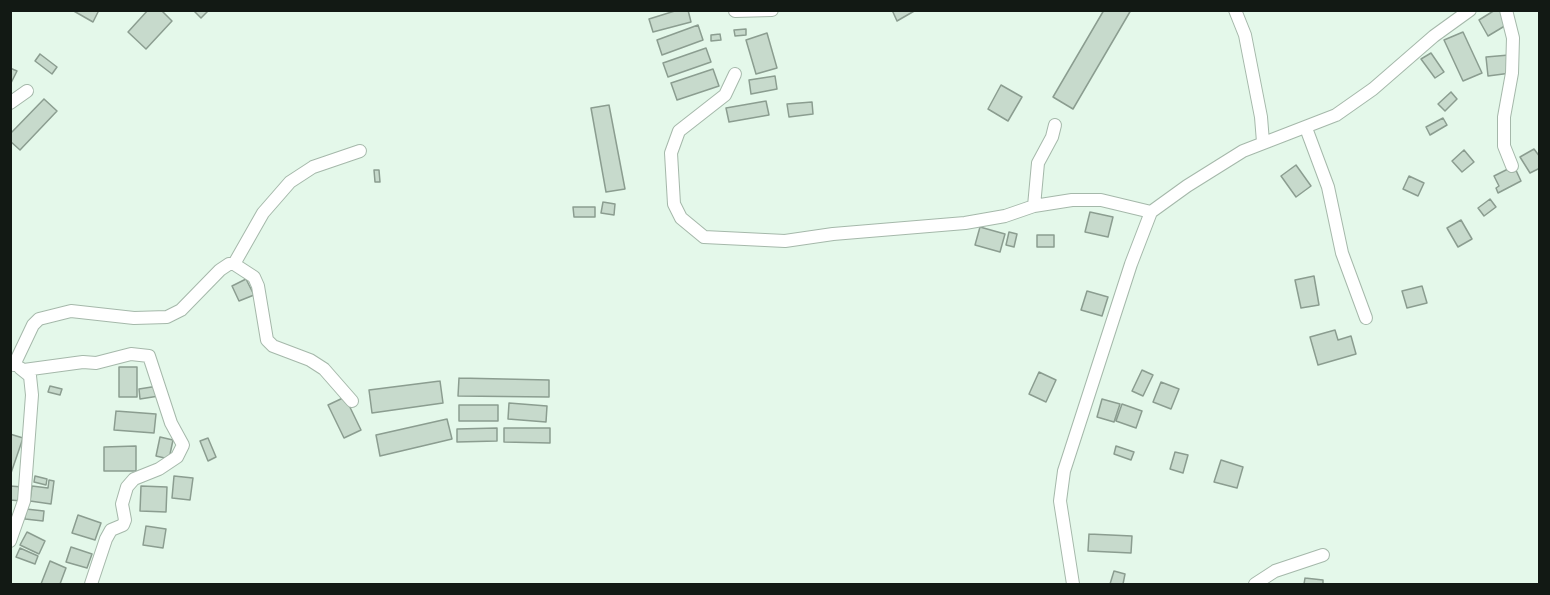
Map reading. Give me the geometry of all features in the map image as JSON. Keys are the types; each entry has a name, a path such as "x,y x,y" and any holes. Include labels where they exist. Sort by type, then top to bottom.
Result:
{"street":[{"path":"735,11 772,10"},
{"path":"1235,10 1245,35 1261,117 1263,142"},
{"path":"1073,585 1060,501 1064,471 1131,264 1151,212 1196,180 1243,151 1336,115 1373,89 1434,36 1470,10"},
{"path":"1506,10 1513,38 1512,73 1504,117 1504,146 1512,166"},
{"path":"735,74 725,95 679,131 671,153 674,204 681,219 705,237 785,241 834,234 964,223 1005,216 1034,206 1072,200 1101,200 1151,212"},
{"path":"10,103 27,91"},
{"path":"1261,117 1283,136"},
{"path":"1034,206 1038,163 1052,137 1055,125"},
{"path":"1306,128 1328,188 1342,253 1366,318"},
{"path":"234,264 263,213 290,182 313,167 360,151"},
{"path":"16,366 39,319 71,311 134,318 167,317 181,309 220,270 229,264 234,264 254,277 258,286 267,340 273,346 309,360 324,369 352,401"},
{"path":"16,366 96,363 131,354 149,356 171,423 183,445 177,457 159,469 134,479 127,487 122,504 125,520 123,525 111,530 106,539 92,585"},
{"path":"10,541 24,501 32,395 30,376 16,366"},
{"path":"1256,585 1275,571 1323,555"}],"building":[{"path":"72,10 99,10 93,22"},
{"path":"148,10 161,10 172,21 146,49 128,32"},
{"path":"193,10 209,10 201,18"},
{"path":"678,10 688,10 691,22 653,32 649,19"},
{"path":"892,10 916,10 897,21"},
{"path":"1104,10 1131,10 1073,109 1053,97"},
{"path":"1495,10 1501,10 1508,24 1488,36 1479,20"},
{"path":"698,25 703,40 662,55 657,40"},
{"path":"746,29 746,35 735,36 734,30"},
{"path":"1463,32 1482,73 1463,81 1444,40"},
{"path":"767,33 777,68 756,74 746,40"},
{"path":"720,34 721,40 711,41 711,35"},
{"path":"706,48 711,62 668,77 663,63"},
{"path":"1431,53 1444,72 1435,78 1421,59"},
{"path":"40,54 57,67 52,74 35,61"},
{"path":"1509,55 1511,73 1488,76 1486,57"},
{"path":"10,68 17,71 10,85"},
{"path":"713,69 719,86 677,100 671,83"},
{"path":"775,76 777,89 751,94 749,80"},
{"path":"1001,85 1022,97 1008,121 988,109"},
{"path":"1451,92 1457,99 1445,111 1438,104"},
{"path":"44,99 57,111 20,150 10,141 10,134"},
{"path":"766,101 769,115 729,122 726,108"},
{"path":"812,102 813,114 789,117 787,104"},
{"path":"609,105 625,189 606,192 591,108"},
{"path":"1443,118 1447,125 1430,135 1426,127"},
{"path":"1534,149 1540,157 1540,168 1530,173 1520,157"},
{"path":"1464,150 1474,162 1462,172 1452,161"},
{"path":"1296,165 1311,186 1296,197 1281,176"},
{"path":"1514,166 1521,181 1498,193 1496,188 1499,186 1494,176"},
{"path":"374,170 379,170 380,182 375,182"},
{"path":"1409,176 1424,183 1418,196 1403,189"},
{"path":"1490,199 1496,207 1484,216 1478,208"},
{"path":"603,202 615,204 614,215 601,213"},
{"path":"573,207 595,207 595,217 574,217"},
{"path":"1090,212 1113,217 1108,237 1085,232"},
{"path":"1461,220 1472,239 1458,247 1447,228"},
{"path":"980,227 1005,234 1000,252 975,245"},
{"path":"1009,232 1017,234 1014,247 1006,245"},
{"path":"1037,235 1054,235 1054,247 1037,247"},
{"path":"1314,276 1319,305 1301,308 1295,280"},
{"path":"246,279 254,295 239,301 232,286"},
{"path":"1422,286 1427,303 1407,308 1402,291"},
{"path":"1087,291 1108,297 1102,316 1081,310"},
{"path":"1335,330 1338,340 1351,336 1356,354 1318,365 1310,337"},
{"path":"119,367 137,367 137,397 119,397"},
{"path":"1142,370 1153,375 1143,396 1132,391"},
{"path":"1039,372 1056,380 1046,402 1029,394"},
{"path":"459,378 549,380 549,397 458,396"},
{"path":"440,381 443,403 372,413 369,390"},
{"path":"1161,382 1179,389 1171,409 1153,402"},
{"path":"50,386 62,389 60,395 48,392"},
{"path":"158,386 159,396 140,399 139,389"},
{"path":"345,397 361,430 344,438 328,405"},
{"path":"1102,399 1120,404 1114,422 1097,417"},
{"path":"509,403 547,406 546,422 508,419"},
{"path":"1122,404 1142,411 1136,428 1116,421"},
{"path":"459,405 498,405 498,421 459,421"},
{"path":"116,411 156,414 154,433 114,430"},
{"path":"447,419 452,439 380,456 376,435"},
{"path":"497,428 497,441 457,442 457,429"},
{"path":"504,428 550,428 550,443 504,442"},
{"path":"10,434 23,438 10,476"},
{"path":"160,437 173,440 169,459 156,456"},
{"path":"208,438 216,457 208,461 200,441"},
{"path":"136,446 136,471 104,471 104,447"},
{"path":"1116,446 1134,452 1131,460 1114,454"},
{"path":"1175,452 1188,455 1183,473 1170,469"},
{"path":"1221,460 1243,467 1237,488 1214,482"},
{"path":"35,476 47,479 46,485 34,482"},
{"path":"174,476 193,478 190,500 172,498"},
{"path":"49,480 54,481 51,504 30,501 32,486 48,488"},
{"path":"10,486 23,487 22,501 10,500"},
{"path":"141,486 167,487 166,512 140,511"},
{"path":"26,509 44,511 43,521 25,519"},
{"path":"78,515 101,523 95,540 72,533"},
{"path":"146,526 166,529 163,548 143,545"},
{"path":"27,532 45,541 39,554 20,545"},
{"path":"1089,534 1132,536 1131,553 1088,551"},
{"path":"71,547 92,554 87,568 66,562"},
{"path":"20,548 38,556 35,564 16,557"},
{"path":"50,561 66,568 60,584 41,584"},
{"path":"1114,571 1125,574 1123,584 1110,584"},
{"path":"1305,578 1323,580 1323,584 1304,584"}]}
